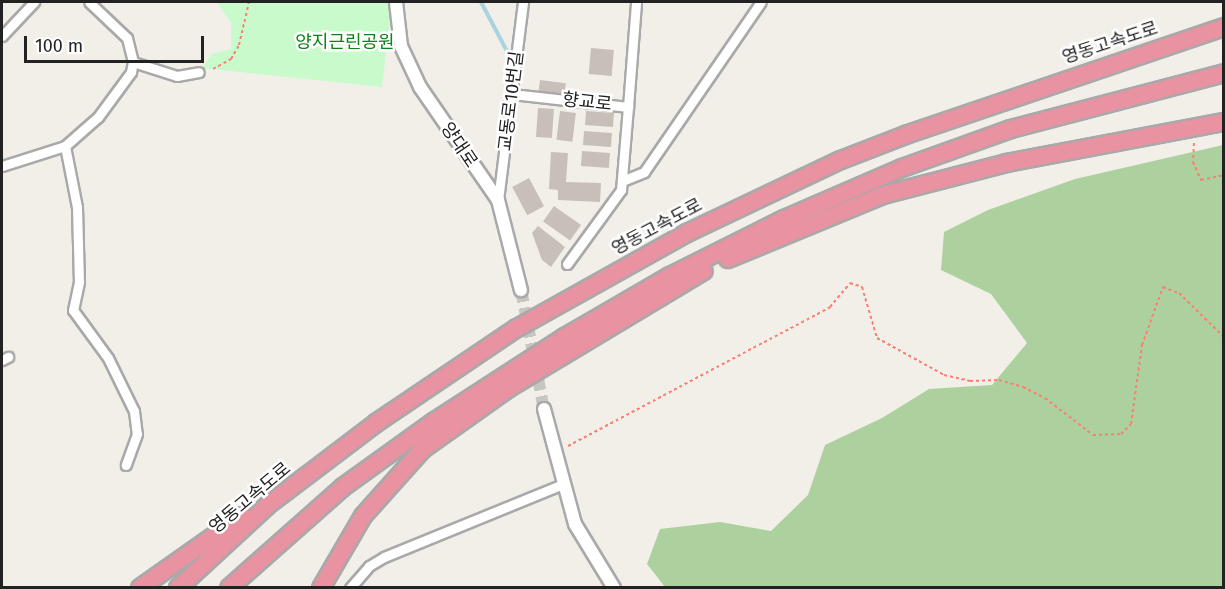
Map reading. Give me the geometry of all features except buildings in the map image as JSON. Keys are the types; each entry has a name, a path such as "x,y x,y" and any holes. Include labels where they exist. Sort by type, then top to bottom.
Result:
{"highway":[{"name":"영동고속도로","path":"178,588 268,505 376,423 517,328 667,243 841,160 1009,97 1224,27"},
{"path":"229,588 344,487 435,421 565,337 701,261 902,168 1011,129 1224,73"},
{"path":"565,337 704,271 883,195 1007,163 1224,122"},
{"path":"321,588 363,516 423,449 509,388 704,271"},
{"path":"140,588 376,423"}],"street":[{"path":"3,31 34,2"},
{"path":"2,166 64,146 98,117 124,85 133,62 127,38 89,2"},
{"name":"양대로","path":"396,2 401,46 420,87 498,200 521,290"},
{"name":"교동로10번길","path":"498,200 523,2"},
{"name":"향교로","path":"512,94 628,107 636,2"},
{"path":"622,181 644,172 761,2"},
{"path":"133,62 177,76 199,72"},
{"path":"567,264 621,190 628,107"},
{"path":"64,146 77,207 79,282 74,310 108,358 134,411 137,434 126,465"},
{"path":"544,409 575,524 614,588"},
{"path":"350,588 369,566 384,557 564,484"}],"path":[{"path":"213,69 231,59 239,45 249,2"},
{"path":"1194,140 1196,176 1208,181 1224,175"},
{"path":"555,452 830,307 850,283 862,287 878,338 944,375 970,381 999,380 1023,387 1045,398 1093,435 1121,434 1131,424 1142,345 1163,287 1179,293 1224,337"}],"green space":[{"name":"양지근린공원","path":"217,2 392,2 382,87 202,68 212,54 231,49 231,23"},
{"path":"1223,145 1223,587 665,587 647,564 660,529 720,522 771,531 808,495 825,445 882,418 929,389 992,385 1027,343 991,294 941,270 944,232 988,210 1075,179"}],"waterway":[{"path":"481,2 510,57"}],"tunnel":[{"path":"521,290 544,409"}]}
